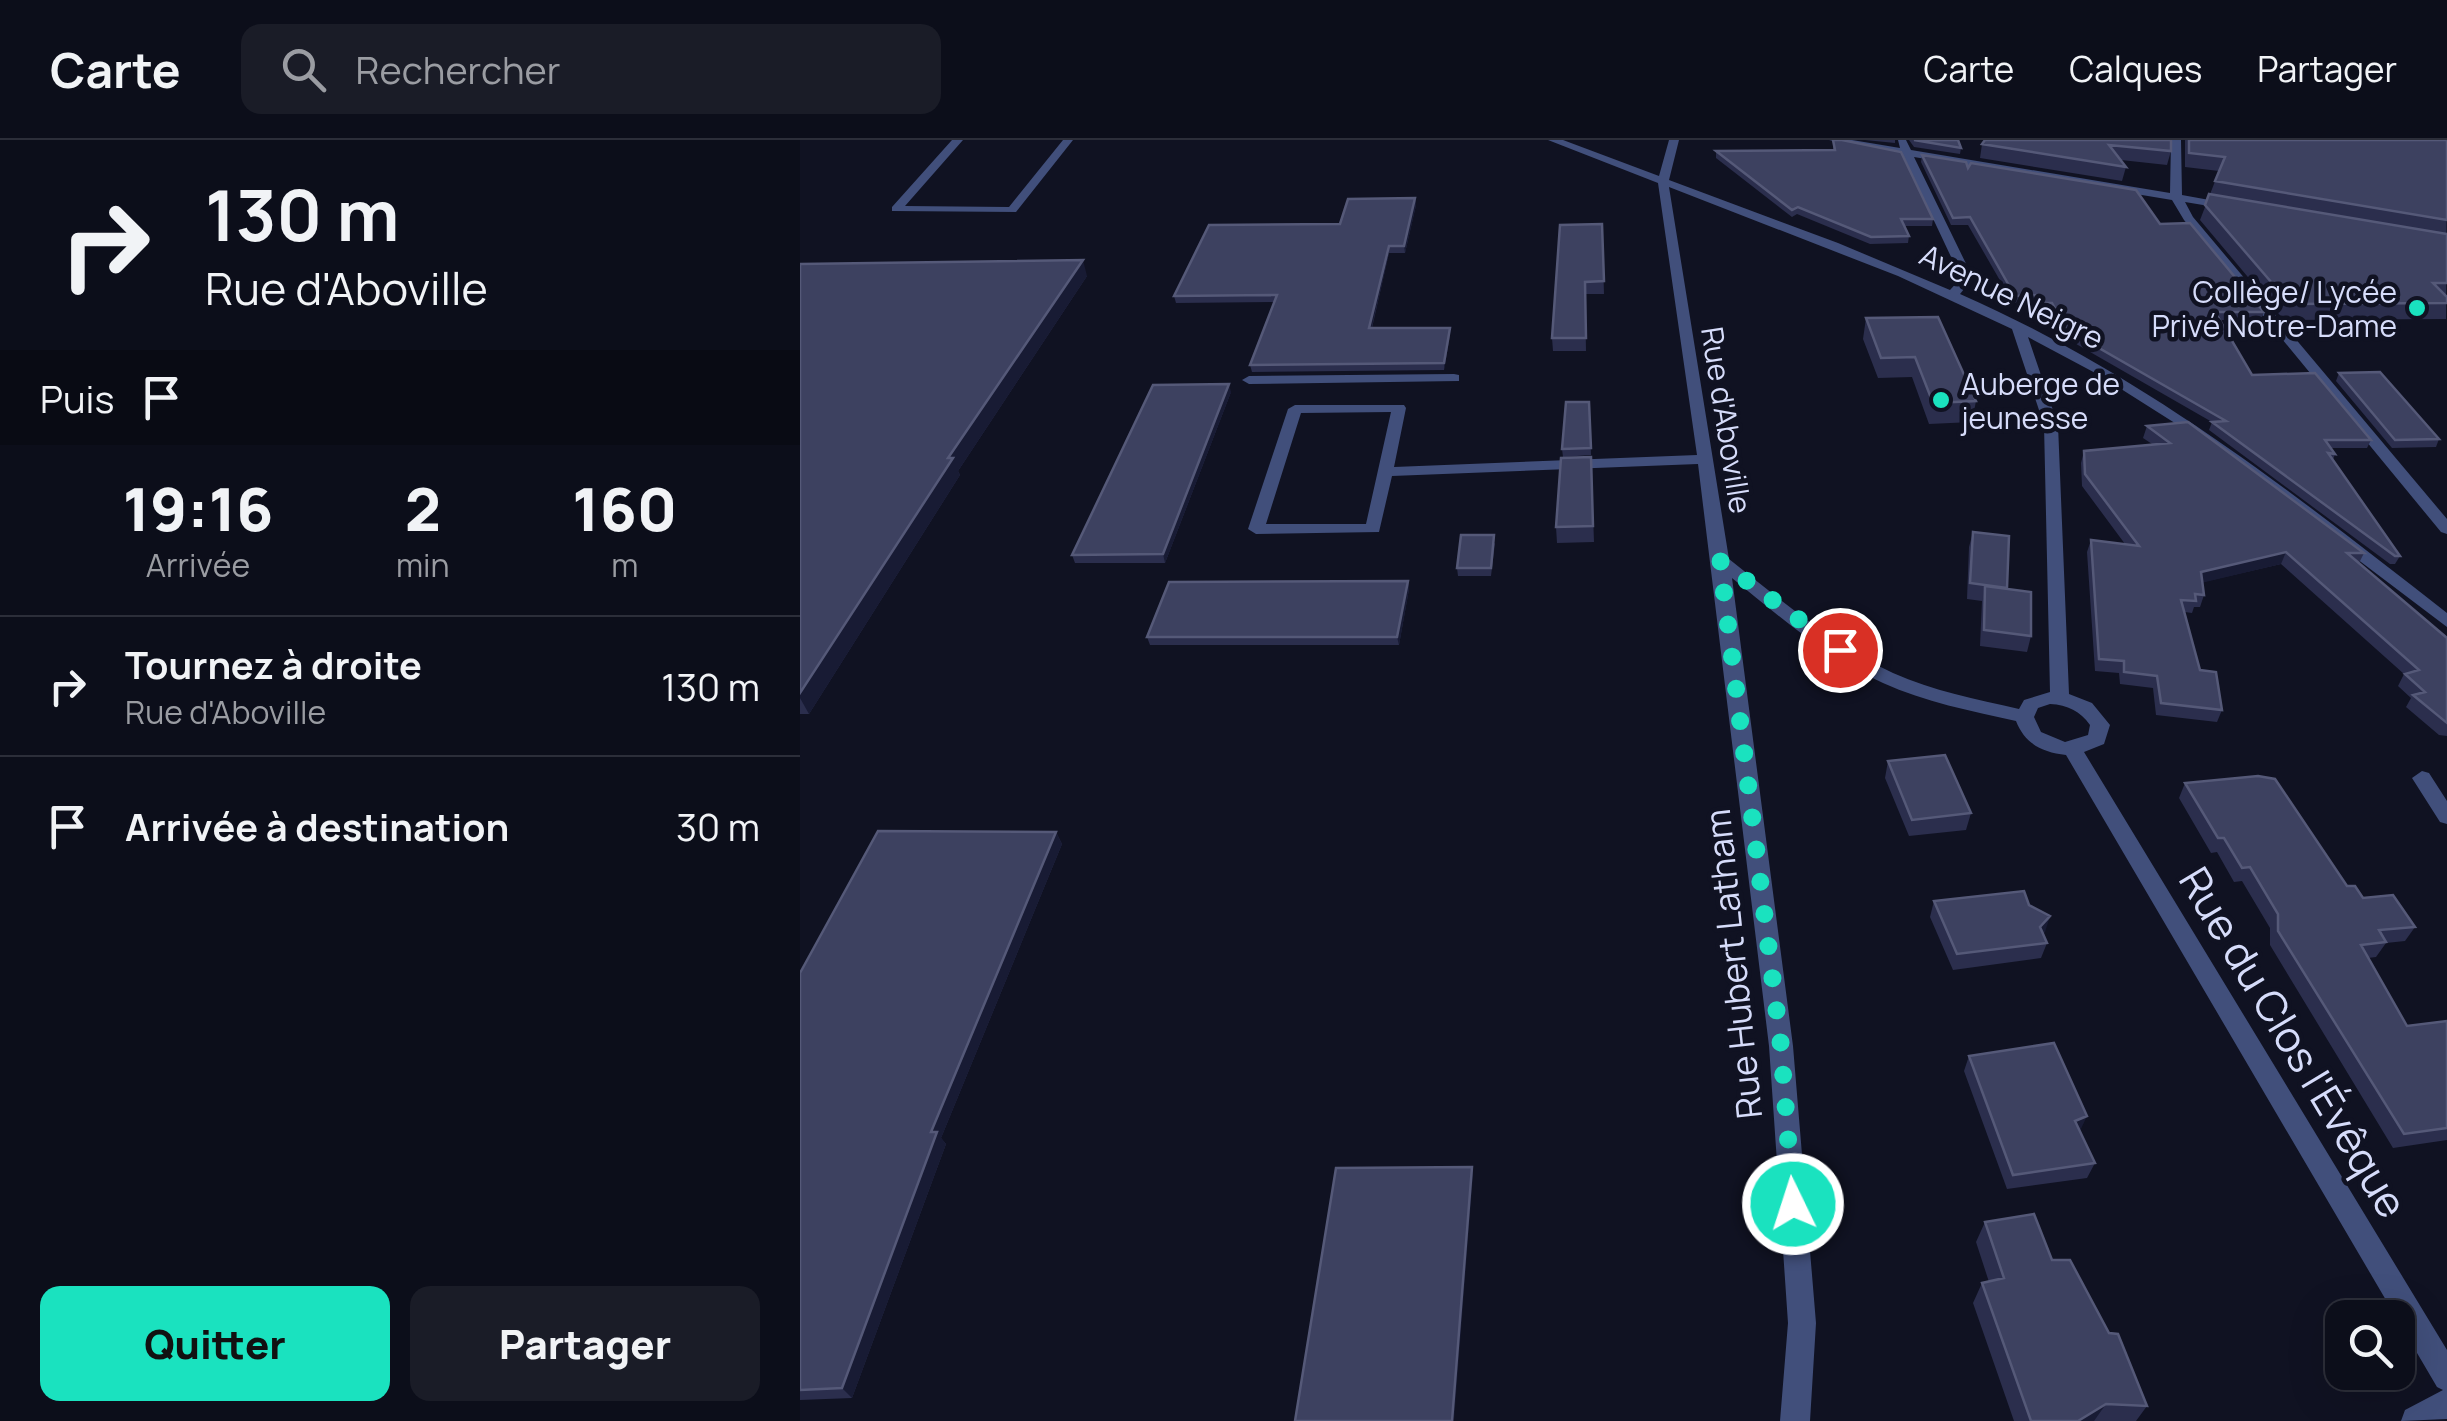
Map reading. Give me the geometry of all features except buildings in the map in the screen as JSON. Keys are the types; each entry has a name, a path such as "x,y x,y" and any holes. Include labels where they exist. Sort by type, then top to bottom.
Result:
{"street":[{"path":"958,140 896,209 1012,210 1068,140"},
{"name":"Avenue Neigre","path":"1553,140 1953,294 2018,326 2107,374 2210,438 2292,497 2447,622"},
{"path":"1663,183 1674,140"},
{"path":"1834,140 1903,146 2243,209"},
{"path":"2176,140 2176,197 2188,218 2447,529"},
{"path":"1903,146 1966,278 1953,294"},
{"name":"Rue d'Aboville","path":"1663,183 1720,561 1809,630 1872,670 1931,694 2024,716"},
{"path":"2018,326 2051,425 2060,698"},
{"path":"1248,380 1454,378"},
{"path":"1399,408 1385,472 1373,529 1256,529 1296,409 1399,408"},
{"path":"1385,472 1705,458"},
{"name":"Rue Hubert Latham","path":"1720,561 1781,1046 1802,1323 1795,1421"},
{"path":"2060,698 2090,710 2100,725 2097,739 2072,749 2038,739 2030,732 2024,716 2026,710 2039,700 2060,698"},
{"name":"Rue du Clos l'Évêque","path":"2072,749 2447,1376"},
{"path":"2422,778 2447,817"},
{"path":"2416,1421 2447,1403"}],"place":[{"name":"Collège/ Lycée Privé Notre-Dame","path":"2417,308"},
{"name":"Auberge de jeunesse","path":"1941,400"}],"route":[{"path":"1793,1204 1781,1046 1720,561 1840,650"}]}
